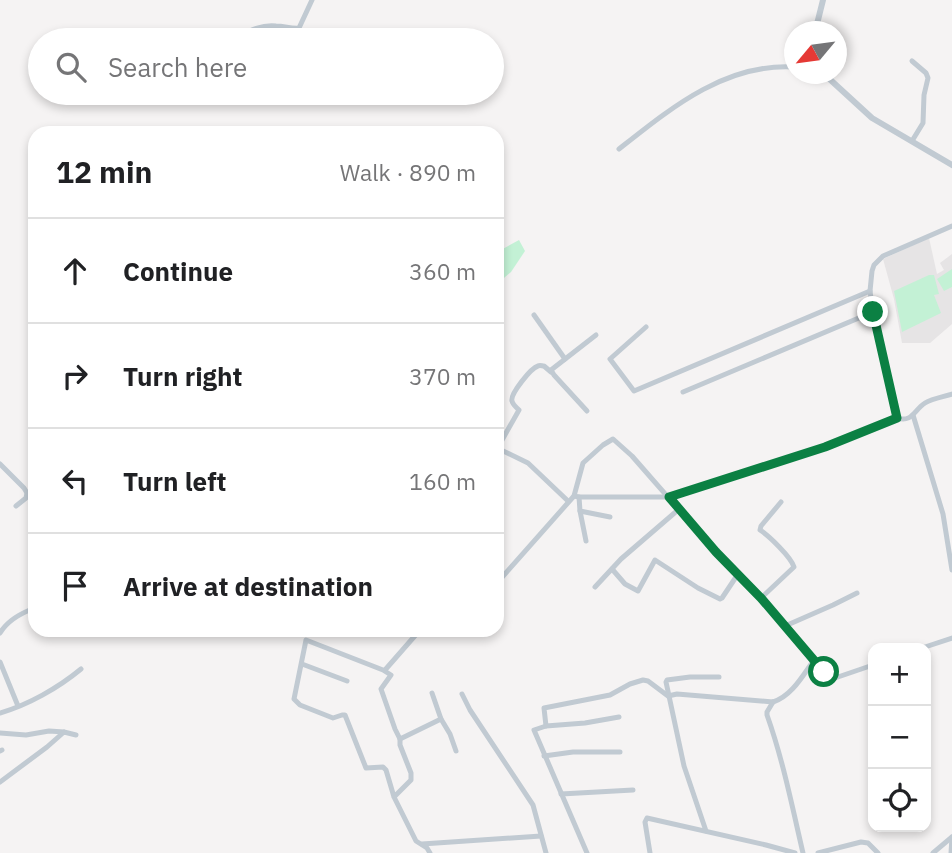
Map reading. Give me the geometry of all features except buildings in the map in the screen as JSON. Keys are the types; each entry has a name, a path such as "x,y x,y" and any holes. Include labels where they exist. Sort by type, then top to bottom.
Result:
{"street":[{"path":"299,28 312,0"},
{"path":"817,21 822,0"},
{"path":"258,28 274,25 290,28"},
{"path":"912,61 928,78 923,123 912,141"},
{"path":"619,149 678,104 725,79 749,70 784,67"},
{"path":"836,84 872,118 952,165"},
{"path":"897,418 873,312 870,291 873,265 883,256 952,226"},
{"path":"646,327 610,359 634,391 870,291"},
{"path":"683,392 873,312"},
{"path":"534,315 565,359"},
{"path":"551,372 596,335"},
{"path":"504,437 519,410 512,403 514,392 539,366 544,366 551,372 587,411"},
{"path":"504,575 568,501 576,496 669,497 825,447 897,418 906,419 924,403 952,394"},
{"path":"913,415 943,514 952,570"},
{"path":"586,541 576,496 580,468 613,439 632,456 761,598 828,676 835,678 868,667"},
{"path":"504,452 528,463 568,501"},
{"path":"0,464 27,494 16,506"},
{"path":"761,598 794,567 770,536 760,529 781,502"},
{"path":"595,587 621,559 679,509"},
{"path":"580,511 610,517"},
{"path":"943,514 952,513"},
{"path":"612,569 625,584 636,591 653,562 658,561 698,588 720,599 738,574"},
{"path":"785,626 857,593"},
{"path":"0,633 8,623 28,611"},
{"path":"384,670 414,637"},
{"path":"931,645 952,638"},
{"path":"394,797 411,780 411,773 400,745 401,738 395,729 381,689 391,675 306,640 294,699 297,703 332,718 345,715 366,768 383,766 394,797 416,841 430,853"},
{"path":"546,726 544,708 610,695 643,680 668,696 677,694 772,702 789,693 814,660"},
{"path":"0,662 18,705"},
{"path":"302,664 347,681"},
{"path":"0,713 40,696 81,669"},
{"path":"706,831 684,766 668,696 667,680 719,677"},
{"path":"432,693 456,751"},
{"path":"462,694 533,805 546,853"},
{"path":"772,702 766,712 781,759 803,853"},
{"path":"587,853 534,730 546,726 619,717"},
{"path":"401,738 441,719"},
{"path":"0,733 26,735 49,731 76,735"},
{"path":"0,782 64,732"},
{"path":"544,756 573,752 620,752"},
{"path":"561,794 633,790"},
{"path":"650,853 645,822 647,818 795,853"},
{"path":"421,844 541,836"},
{"path":"933,853 952,837"},
{"path":"951,853 952,837"},
{"path":"818,853 861,842 868,844 878,853"},
{"path":"766,845 770,853"}],"shaded area":[{"path":"929,238 937,274 944,270 940,263 952,254 952,324 930,343 902,343 883,259"}],"green space":[{"path":"519,240 525,251 504,278 504,248"},
{"path":"952,269 952,287 944,291 937,279"},
{"path":"934,275 939,294 934,295 941,313 902,332 894,291"}],"route":[{"path":"824,672 669,497 825,447 897,418 873,312"}]}
